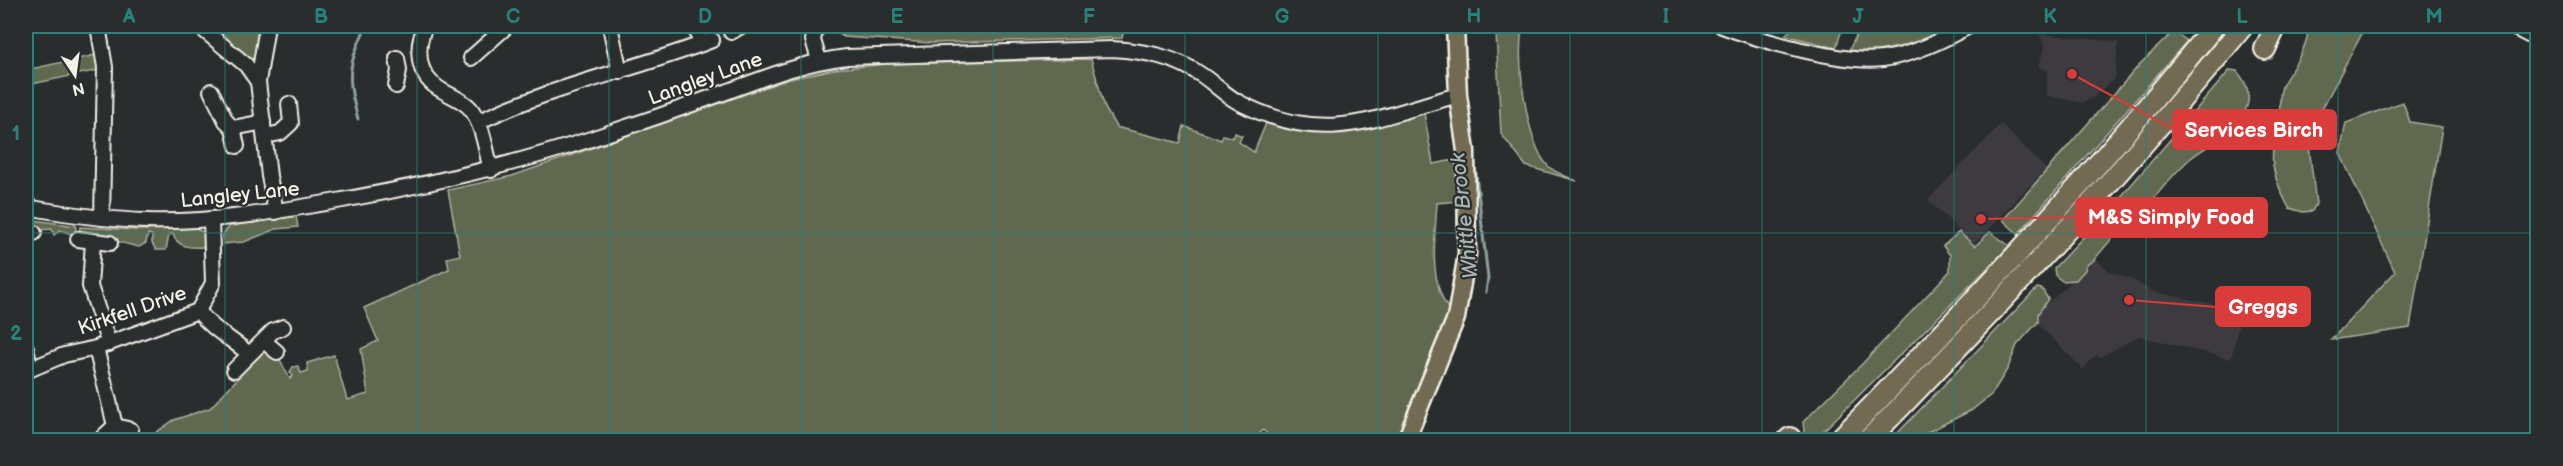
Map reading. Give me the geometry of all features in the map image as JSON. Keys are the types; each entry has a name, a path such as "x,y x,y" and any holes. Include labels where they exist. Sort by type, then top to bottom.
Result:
{"highway":[{"path":"1839,441 1976,302 2157,97 2214,26"},
{"path":"1868,441 1988,318 2121,172 2243,26"},
{"path":"2265,49 2276,26"}],"main road":[{"path":"1406,441 1447,344 1462,293 1467,254 1466,151 1458,95 1455,26"}],"street":[{"path":"98,26 105,68 102,218"},
{"path":"199,26 246,65 258,82"},
{"path":"267,26 258,82 269,176 276,212"},
{"path":"425,26 419,45 421,65 427,78 436,87 470,108 478,122 491,170"},
{"path":"471,58 507,26"},
{"path":"610,26 620,72"},
{"path":"478,122 519,102 620,72 706,42 695,26"},
{"path":"816,26 813,40 819,60"},
{"path":"1722,26 1840,57 1871,60 1901,55 1935,43 1969,26"},
{"path":"2511,26 2538,40"},
{"name":"Langley Lane","path":"26,207 148,222 211,219 276,212 422,186 491,170 588,140 779,72 819,60 847,57 1112,49 1142,51 1194,70 1240,103 1289,122 1323,127 1358,124 1458,95"},
{"path":"396,86 398,64 421,65"},
{"path":"211,91 226,121 233,128 237,146"},
{"path":"266,136 280,133 291,123 289,104"},
{"path":"233,128 263,122"},
{"name":"Kirkfell Drive","path":"28,370 63,355 102,346 198,311 213,283 211,219"},
{"path":"78,239 110,243"},
{"path":"93,242 90,286 115,426"},
{"path":"198,311 216,331 236,342 249,354"},
{"path":"234,370 273,331 283,327"},
{"path":"264,341 277,352"},
{"path":"26,348 28,370"},
{"path":"115,426 131,430"},
{"path":"103,437 115,426"}],"shaded area":[{"path":"2039,34 2118,42 2115,78 2094,97 2082,103 2046,95 2048,70 2038,67 2045,47"},
{"path":"2001,124 2046,169 1974,244 1928,200"},
{"path":"2096,259 2110,272 2133,280 2154,292 2242,310 2231,359 2139,336 2100,357 2096,355 2083,369 2032,318"}],"green space":[{"path":"230,26 264,26 253,70 219,36"},
{"path":"834,26 1125,26 1122,38 932,43 844,37 834,31"},
{"path":"1500,26 1523,26 1520,57 1524,99 1528,120 1540,155 1548,166 1577,181 1526,166 1501,134 1496,32"},
{"path":"1795,26 1843,26 1836,48 1785,35"},
{"path":"1861,26 1951,26 1926,38 1901,46 1875,51 1848,52"},
{"path":"2308,26 2366,26 2316,120 2309,146 2316,204 2312,211 2303,212 2289,208 2282,195 2274,173 2272,152 2280,111 2281,88 2303,49"},
{"path":"2174,31 2187,41 2018,234 2003,220 2142,62"},
{"path":"96,55 99,70 27,85 33,118 26,117 26,70"},
{"path":"1091,59 1105,108 1116,127 1180,143 1184,126 1221,140 1223,135 1233,138 1235,133 1242,136 1239,142 1254,152 1267,121 1309,132 1327,133 1364,130 1424,113 1433,164 1460,159 1459,201 1437,203 1435,272 1442,298 1449,310 1439,346 1399,440 1274,440 1263,430 1254,440 145,440 174,420 210,408 263,351 276,359 278,356 290,379 293,376 290,372 293,367 298,366 301,373 308,371 307,363 334,355 347,400 368,394 361,349 378,341 364,308 449,269 447,258 460,255 448,190 512,176 786,80 834,69 887,64"},
{"path":"2230,70 2237,71 2246,86 2248,99 2245,111 2237,122 2184,164 2141,213 2136,210 2093,261 2086,265 2085,270 2076,280 2062,281 2055,275 2054,268 2119,199"},
{"path":"2403,102 2410,122 2442,127 2410,328 2331,340 2395,272 2340,153 2346,123"},
{"path":"296,216 298,227 276,229 244,242 223,244 223,234 230,226"},
{"path":"26,219 76,226 75,235 60,230 54,235 52,229 38,230 26,226"},
{"path":"80,227 137,230 197,228 206,236 205,247 181,245 173,234 169,235 166,250 156,250 152,243 152,235 148,234 146,243 139,247 114,241 114,237 79,232"},
{"path":"1959,232 1975,246 1990,232 2010,246 1814,440 1805,440 1803,422 1863,363 1950,271 1950,255 1943,246"},
{"path":"2037,288 2042,289 2048,299 2038,314 2038,322 2017,345 2008,368 1992,394 1972,410 1912,440 1891,440"}],"waterway":[{"path":"358,119 352,91 351,71 355,52 366,26"},
{"name":"Whittle Brook","path":"1474,157 1488,278 1486,292"}],"place":[{"name":"Services Birch","path":"2072,74"},
{"name":"M&S Simply Food","path":"1981,219"},
{"name":"Greggs","path":"2129,300"}]}
